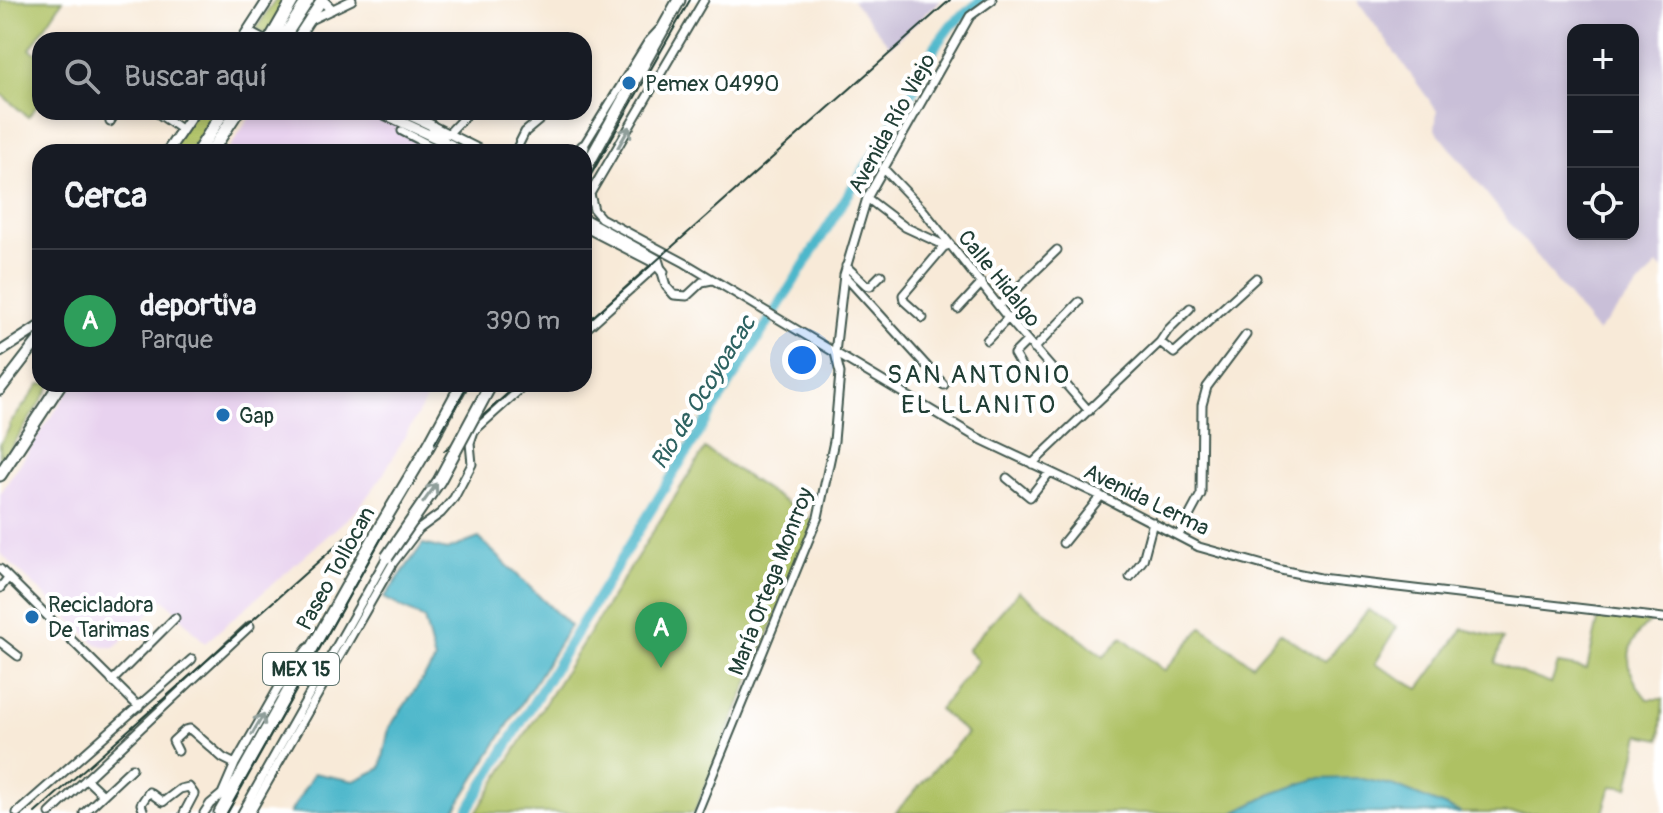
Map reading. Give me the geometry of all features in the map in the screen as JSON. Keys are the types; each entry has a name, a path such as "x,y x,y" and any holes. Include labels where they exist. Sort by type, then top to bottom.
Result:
{"highway":[{"path":"275,32 293,0"},
{"path":"287,32 308,0"},
{"path":"592,156 679,0"},
{"path":"203,144 218,120"},
{"path":"216,144 232,120"},
{"path":"0,475 55,392"},
{"name":"Paseo Tollocan","path":"220,813 458,392"},
{"path":"387,557 439,481 487,392"}],"main road":[{"path":"247,32 268,0"},
{"path":"301,32 322,0 331,9"},
{"path":"172,144 189,120"},
{"path":"397,120 447,143"},
{"path":"420,120 431,125 447,143"},
{"path":"592,232 658,263"},
{"path":"0,352 32,331"},
{"path":"0,390 32,348"}],"street":[{"path":"308,22 352,0"},
{"path":"592,191 704,0"},
{"name":"Avenida Río Viejo","path":"835,353 845,271 867,198 961,30 975,11 992,0"},
{"path":"586,144 648,42 667,20"},
{"path":"168,120 182,130"},
{"path":"402,131 447,143 463,120"},
{"path":"519,144 525,132 539,120"},
{"name":"Calle Hidalgo","path":"883,168 923,210 1008,318 1089,411"},
{"path":"867,198 905,227 948,245 903,295 904,301 923,318"},
{"name":"Avenida Lerma","path":"592,202 601,218 679,260 946,421 1199,547 1291,573 1663,618"},
{"path":"592,223 658,263 669,292 680,297 694,291 702,282 712,280"},
{"path":"999,306 1057,250"},
{"path":"592,324 658,263 679,260"},
{"path":"689,266 696,276 694,291"},
{"path":"845,271 870,286 881,275"},
{"path":"845,271 944,385"},
{"path":"1160,342 1174,353 1256,278"},
{"path":"958,309 982,283"},
{"path":"1034,349 1079,302"},
{"path":"1032,464 1160,342 1190,308"},
{"path":"987,340 1008,318"},
{"path":"1179,535 1201,494 1202,405 1207,387 1246,335"},
{"path":"1021,366 1014,354 1027,341"},
{"name":"María Ortega Monrroy","path":"697,813 818,517 834,441 840,373 835,353"},
{"path":"250,813 393,563 427,521 441,513 463,484 472,464 470,443 474,431 517,392"},
{"path":"1007,478 1032,497 1049,473"},
{"path":"1063,543 1101,496"},
{"path":"1130,577 1143,560 1153,522"},
{"path":"242,813 387,557"},
{"path":"1291,573 1294,563"},
{"path":"0,569 139,707"},
{"path":"0,588 8,578"},
{"path":"112,681 175,618"},
{"path":"50,813 250,626"},
{"path":"0,642 18,656"},
{"path":"204,813 222,794 235,764 283,680 306,650 316,643"},
{"path":"17,813 192,659"},
{"path":"139,707 151,701 160,711"},
{"path":"178,751 173,741 190,729 223,758 235,764"},
{"path":"84,813 132,768"},
{"path":"86,779 102,794"},
{"path":"144,813 141,804 149,792 163,802 180,789 189,787 194,794 184,813"}],"shaded area":[{"path":"852,0 941,0 890,46"},
{"path":"1357,0 1663,0 1663,270 1657,265 1597,332 1435,129 1437,111"},
{"path":"248,120 405,120 451,144 232,144"},
{"path":"68,392 430,392 381,478 357,510 205,643 164,599 115,647 103,647 94,642 0,553 0,494"}],"green space":[{"path":"0,0 63,0 41,32 32,32 32,112 28,117 0,93"},
{"path":"275,0 291,0 269,32 256,29"},
{"path":"189,120 210,120 195,144 172,144"},
{"path":"34,392 47,392 0,465 0,444 9,425"},
{"path":"705,449 815,522 694,813 476,813"},
{"path":"1019,591 1104,657 1122,637 1165,671 1202,627 1252,665 1280,633 1325,662 1368,610 1397,627 1375,664 1419,689 1463,629 1503,639 1495,663 1551,684 1558,664 1587,669 1599,616 1651,621 1634,639 1629,658 1634,678 1647,699 1663,699 1660,739 1640,735 1628,788 1611,786 1603,813 1461,813 1395,786 1274,793 1234,813 895,813 967,733 939,709 978,661 967,650"}],"water":[{"path":"479,538 570,626 453,813 290,813 314,773 354,781 381,768 389,728 435,661 424,619 384,598 423,544 447,550"},
{"path":"1358,778 1395,786 1461,813 1234,813 1274,793 1315,779"}],"waterway":[{"name":"Rio de Ocoyoacac","path":"466,813 918,83 936,45 951,25 982,0"}],"railway":[{"path":"592,173 690,0"},
{"path":"592,318 950,0"},
{"path":"227,813 464,392"},
{"path":"444,451 509,392"},
{"path":"35,813 372,514"}],"place":[{"name":"Pemex 04990","path":"629,83"},
{"name":"Gap","path":"223,415"},
{"name":"Recicladora De Tarimas","path":"32,617"},
{"name":"deportiva","path":"661,668"}],"district":[{"name":"SAN ANTONIO EL LLANITO","path":"979,389"}]}
